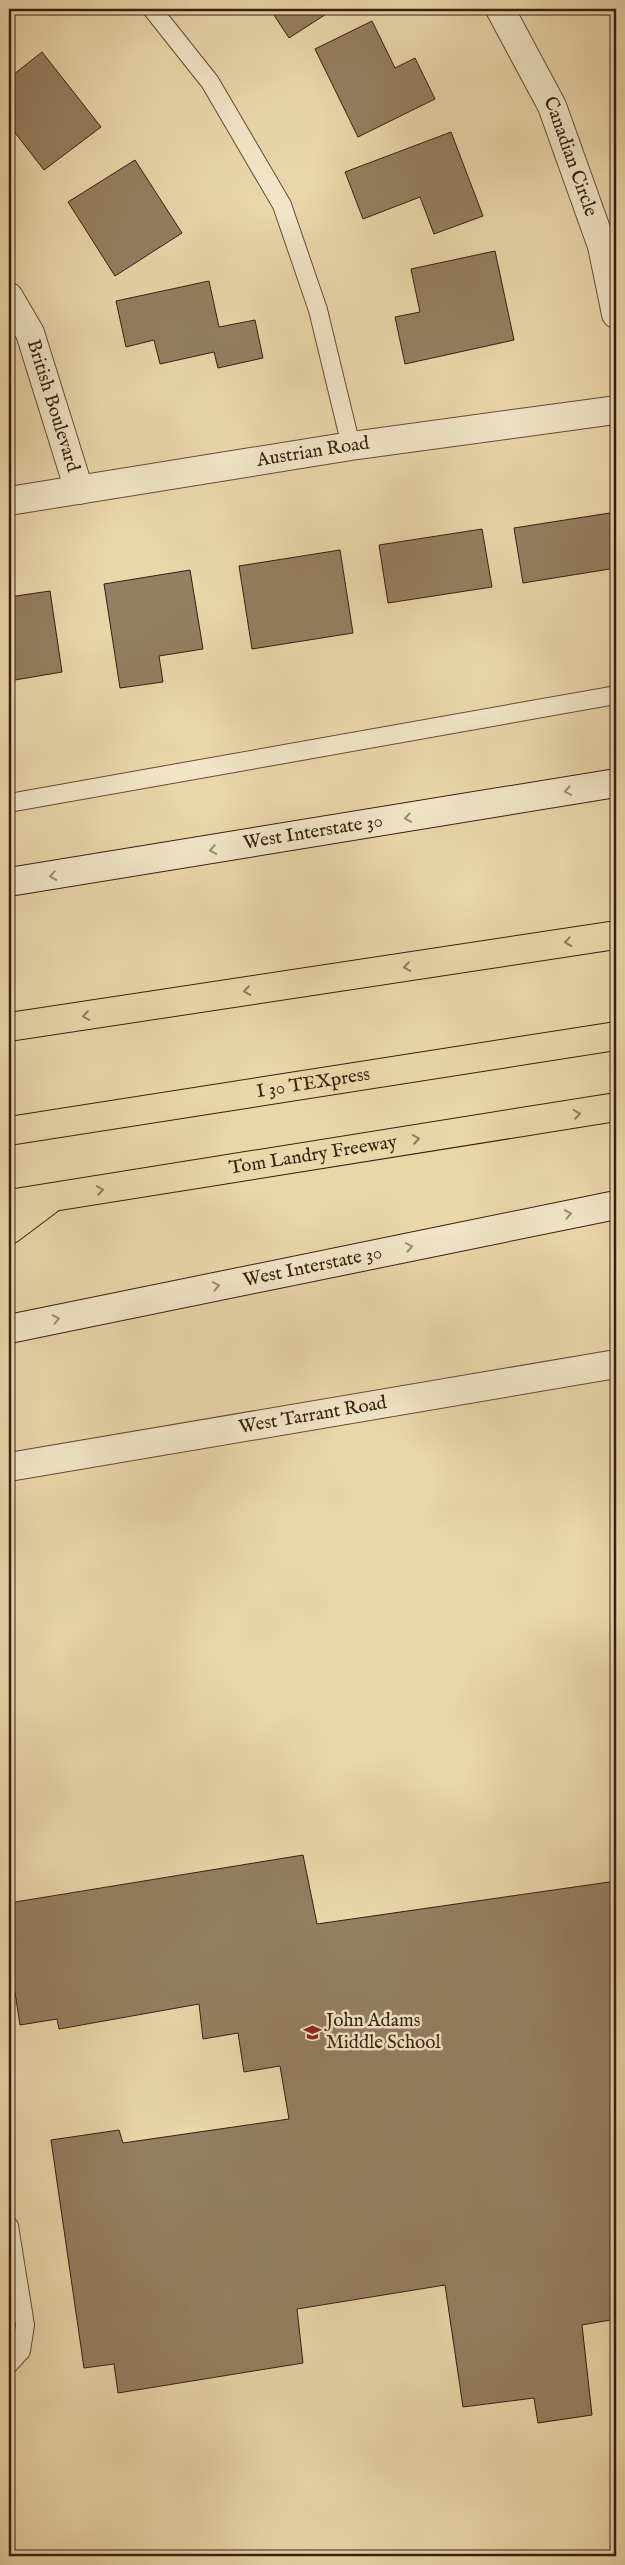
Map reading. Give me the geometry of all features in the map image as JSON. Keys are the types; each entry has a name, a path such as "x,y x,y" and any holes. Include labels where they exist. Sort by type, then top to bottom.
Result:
{"highway":[{"path":"9,1027 616,935"},
{"name":"I 30 TEXpress","path":"9,1131 616,1036"},
{"name":"Tom Landry Freeway","path":"9,1204 616,1107"},
{"path":"9,1230 52,1197"}],"street":[{"name":"Canadian Circle","path":"500,9 552,106 602,246 616,314"},
{"name":"British Boulevard","path":"9,297 30,333 80,490"},
{"name":"Austrian Road","path":"9,501 351,446 616,410"},
{"name":"West Interstate 30","path":"9,882 616,783"},
{"name":"West Interstate 30","path":"9,1328 616,1205"},
{"name":"West Tarrant Road","path":"9,1467 616,1364"}],"lane":[{"path":"152,9 210,82 282,205 318,310 351,446"},
{"path":"9,802 616,695"},
{"path":"9,2226 24,2325 21,2351 9,2364"}],"building":[{"path":"270,9 334,9 289,38"},
{"path":"372,21 395,68 415,58 435,99 358,137 315,49"},
{"path":"42,52 101,127 44,170 9,125 9,78"},
{"path":"451,132 483,216 434,234 420,197 363,219 345,172"},
{"path":"135,160 182,233 115,276 68,202"},
{"path":"495,251 514,340 405,364 395,317 420,312 411,269"},
{"path":"209,281 219,327 255,320 263,358 218,368 214,352 160,364 154,340 126,347 116,301"},
{"path":"616,512 616,568 523,583 514,528"},
{"path":"482,529 492,587 388,603 379,545"},
{"path":"340,550 353,633 252,649 239,566"},
{"path":"190,570 203,649 159,656 163,682 120,688 104,584"},
{"path":"50,591 62,672 9,681 9,597"},
{"name":"John Adams Middle School","path":"303,1855 317,1924 616,1881 616,2319 582,2325 592,2415 538,2423 534,2398 463,2407 445,2285 297,2309 303,2363 118,2393 114,2364 84,2368 51,2140 119,2130 123,2143 289,2119 280,2066 244,2072 238,2033 203,2039 199,2004 59,2029 57,2019 20,2025 9,1953 9,1903"}],"place":[{"name":"John Adams Middle School","path":"312,2032"}]}
